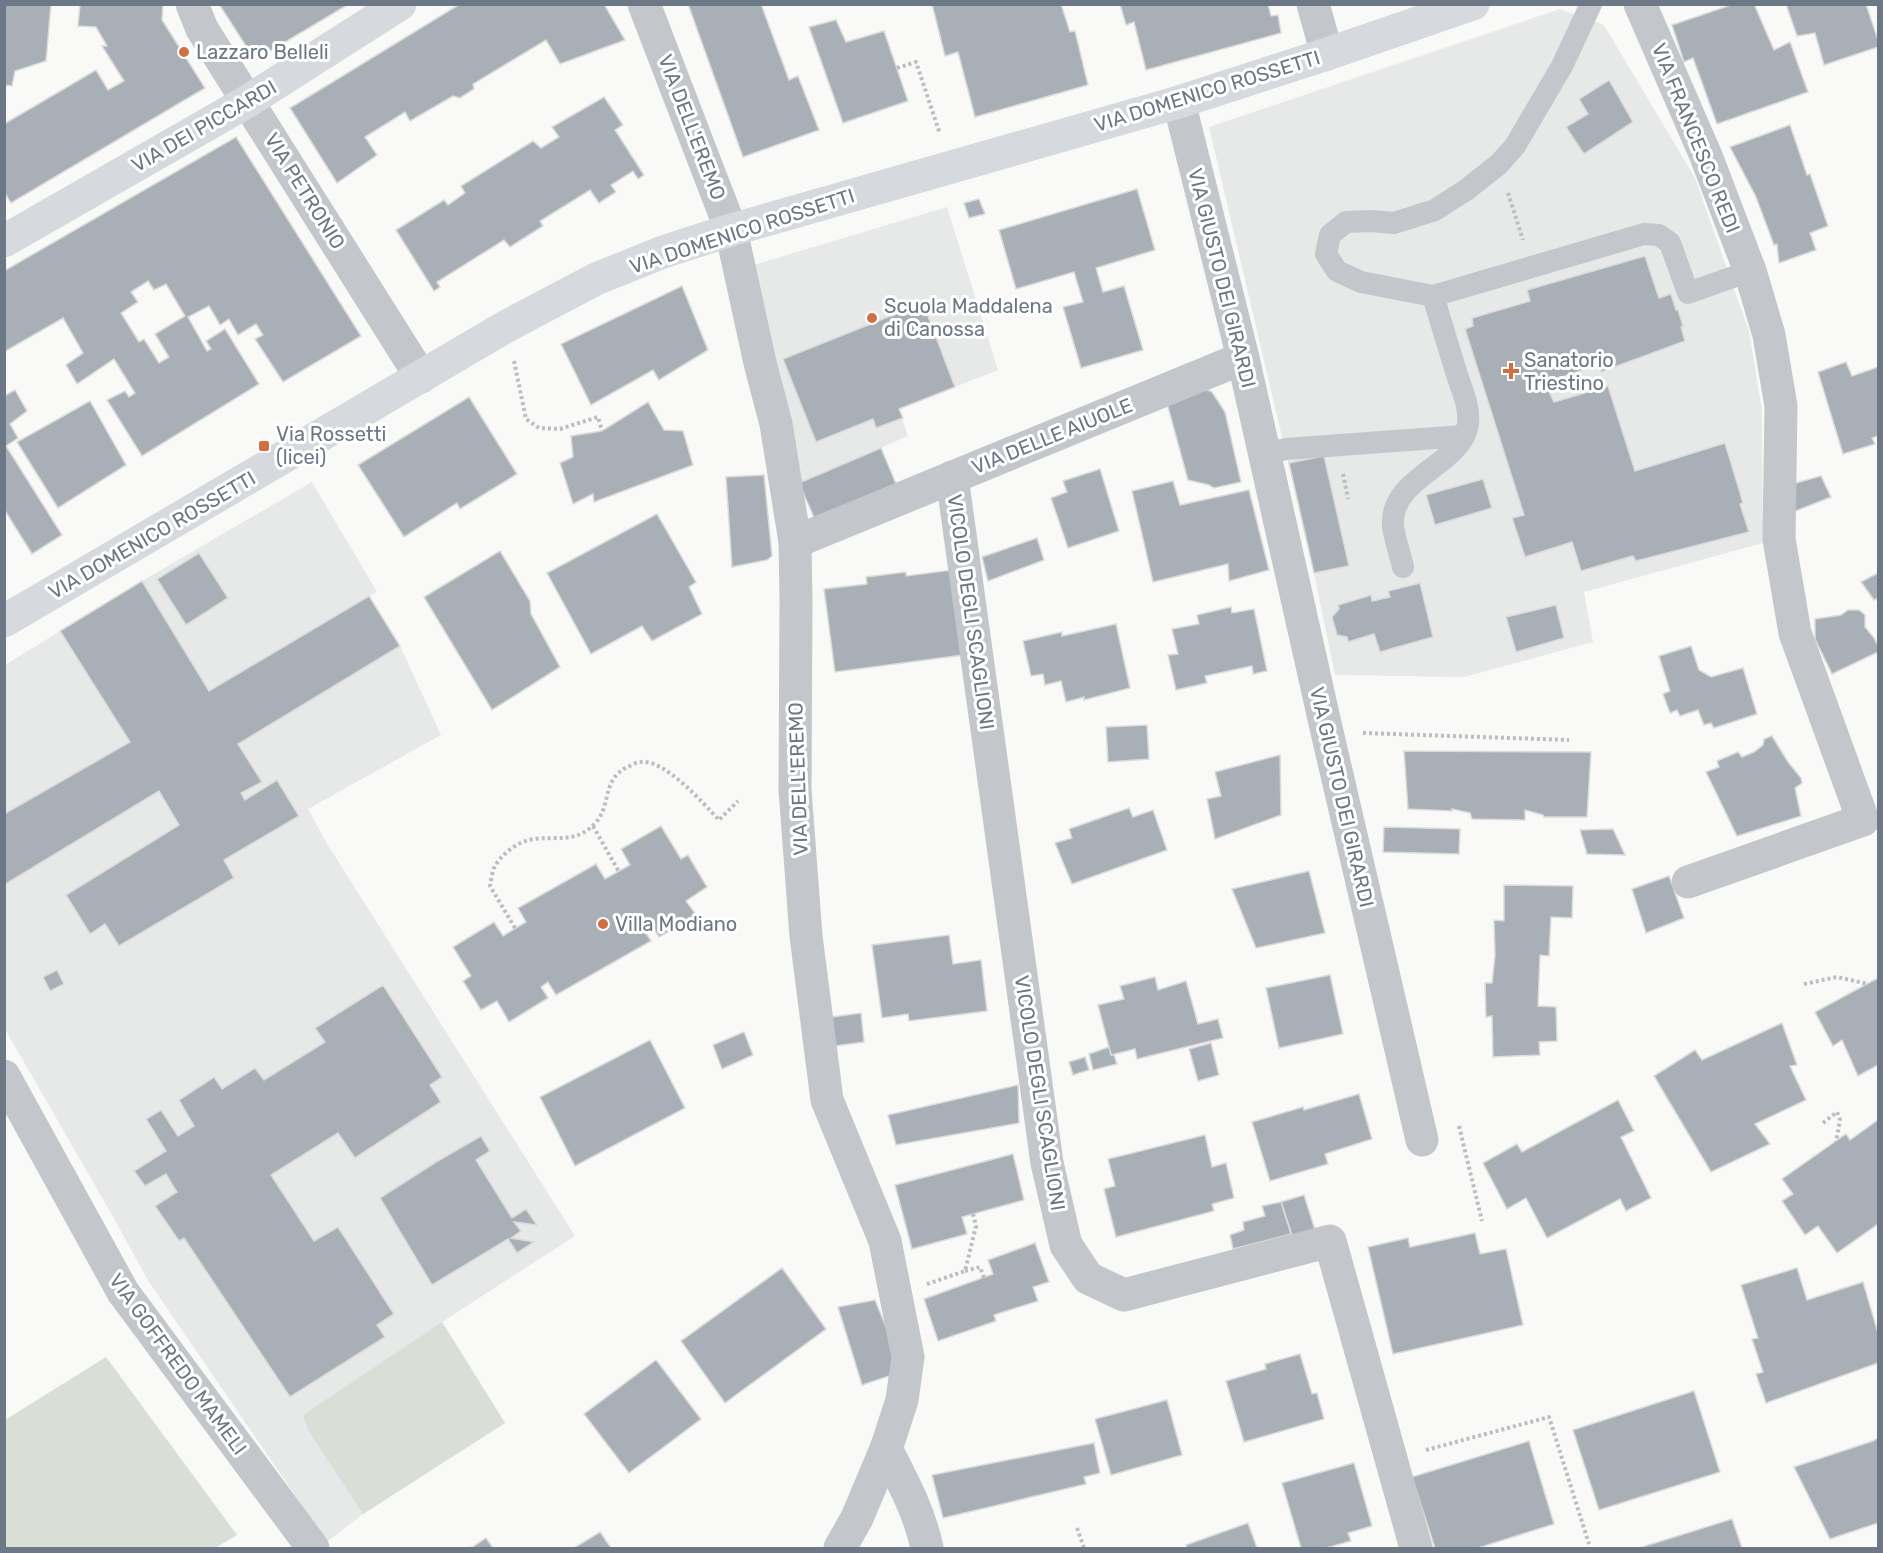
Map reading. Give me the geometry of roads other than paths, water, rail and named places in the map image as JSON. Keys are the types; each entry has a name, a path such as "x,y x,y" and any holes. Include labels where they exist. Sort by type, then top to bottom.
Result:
{"main road":[{"name":"VIA DEI PICCARDI","path":"4,241 248,101 400,4"},
{"name":"VIA DOMENICO ROSSETTI","path":"4,621 507,326 596,279 663,252 731,230 1179,102 1473,4"}],"street":[{"name":"VIA PETRONIO","path":"192,4 202,29 421,377"},
{"name":"VIA DELL'EREMO","path":"644,4 731,230 760,363 776,424 795,542 795,790 806,936 827,1100 885,1241 908,1357 902,1400 886,1449 857,1518 840,1548"},
{"path":"1313,4 1327,54"},
{"name":"VIA FRANCESCO REDI","path":"1640,4 1706,156 1750,271 1769,335 1781,406 1779,538 1795,633 1863,820 1688,882"},
{"name":"VIA GIUSTO DEI GIRARDI","path":"1179,102 1243,358 1422,1140"},
{"name":"VIA DELLE AIUOLE","path":"795,542 1243,358"},
{"name":"VICOLO DEGLI SCAGLIONI","path":"952,477 1047,1163 1066,1245 1088,1278 1124,1295 1330,1241 1416,1548"},
{"name":"VIA GOFFREDO MAMELI","path":"4,1076 123,1292 313,1548"},
{"path":"886,1449 906,1488 927,1548"}],"lane":[{"path":"1591,4 1562,66 1515,146 1499,164 1466,190 1435,210 1394,223 1346,222 1330,236 1326,254 1337,272 1361,282 1433,296 1652,233 1670,243 1688,293 1750,271"},
{"path":"1403,567 1393,526 1394,514 1400,497 1457,446 1467,425 1467,406 1433,296"},
{"path":"1264,454 1286,449 1463,436"}],"place":[{"name":"Lazzaro Belleli","path":"184,52"},
{"name":"Scuola Maddalena di Canossa","path":"872,318"},
{"name":"Sanatorio Triestino","path":"1511,371"},
{"name":"Via Rossetti (licei)","path":"264,446"},
{"name":"Villa Modiano","path":"603,924"}]}
